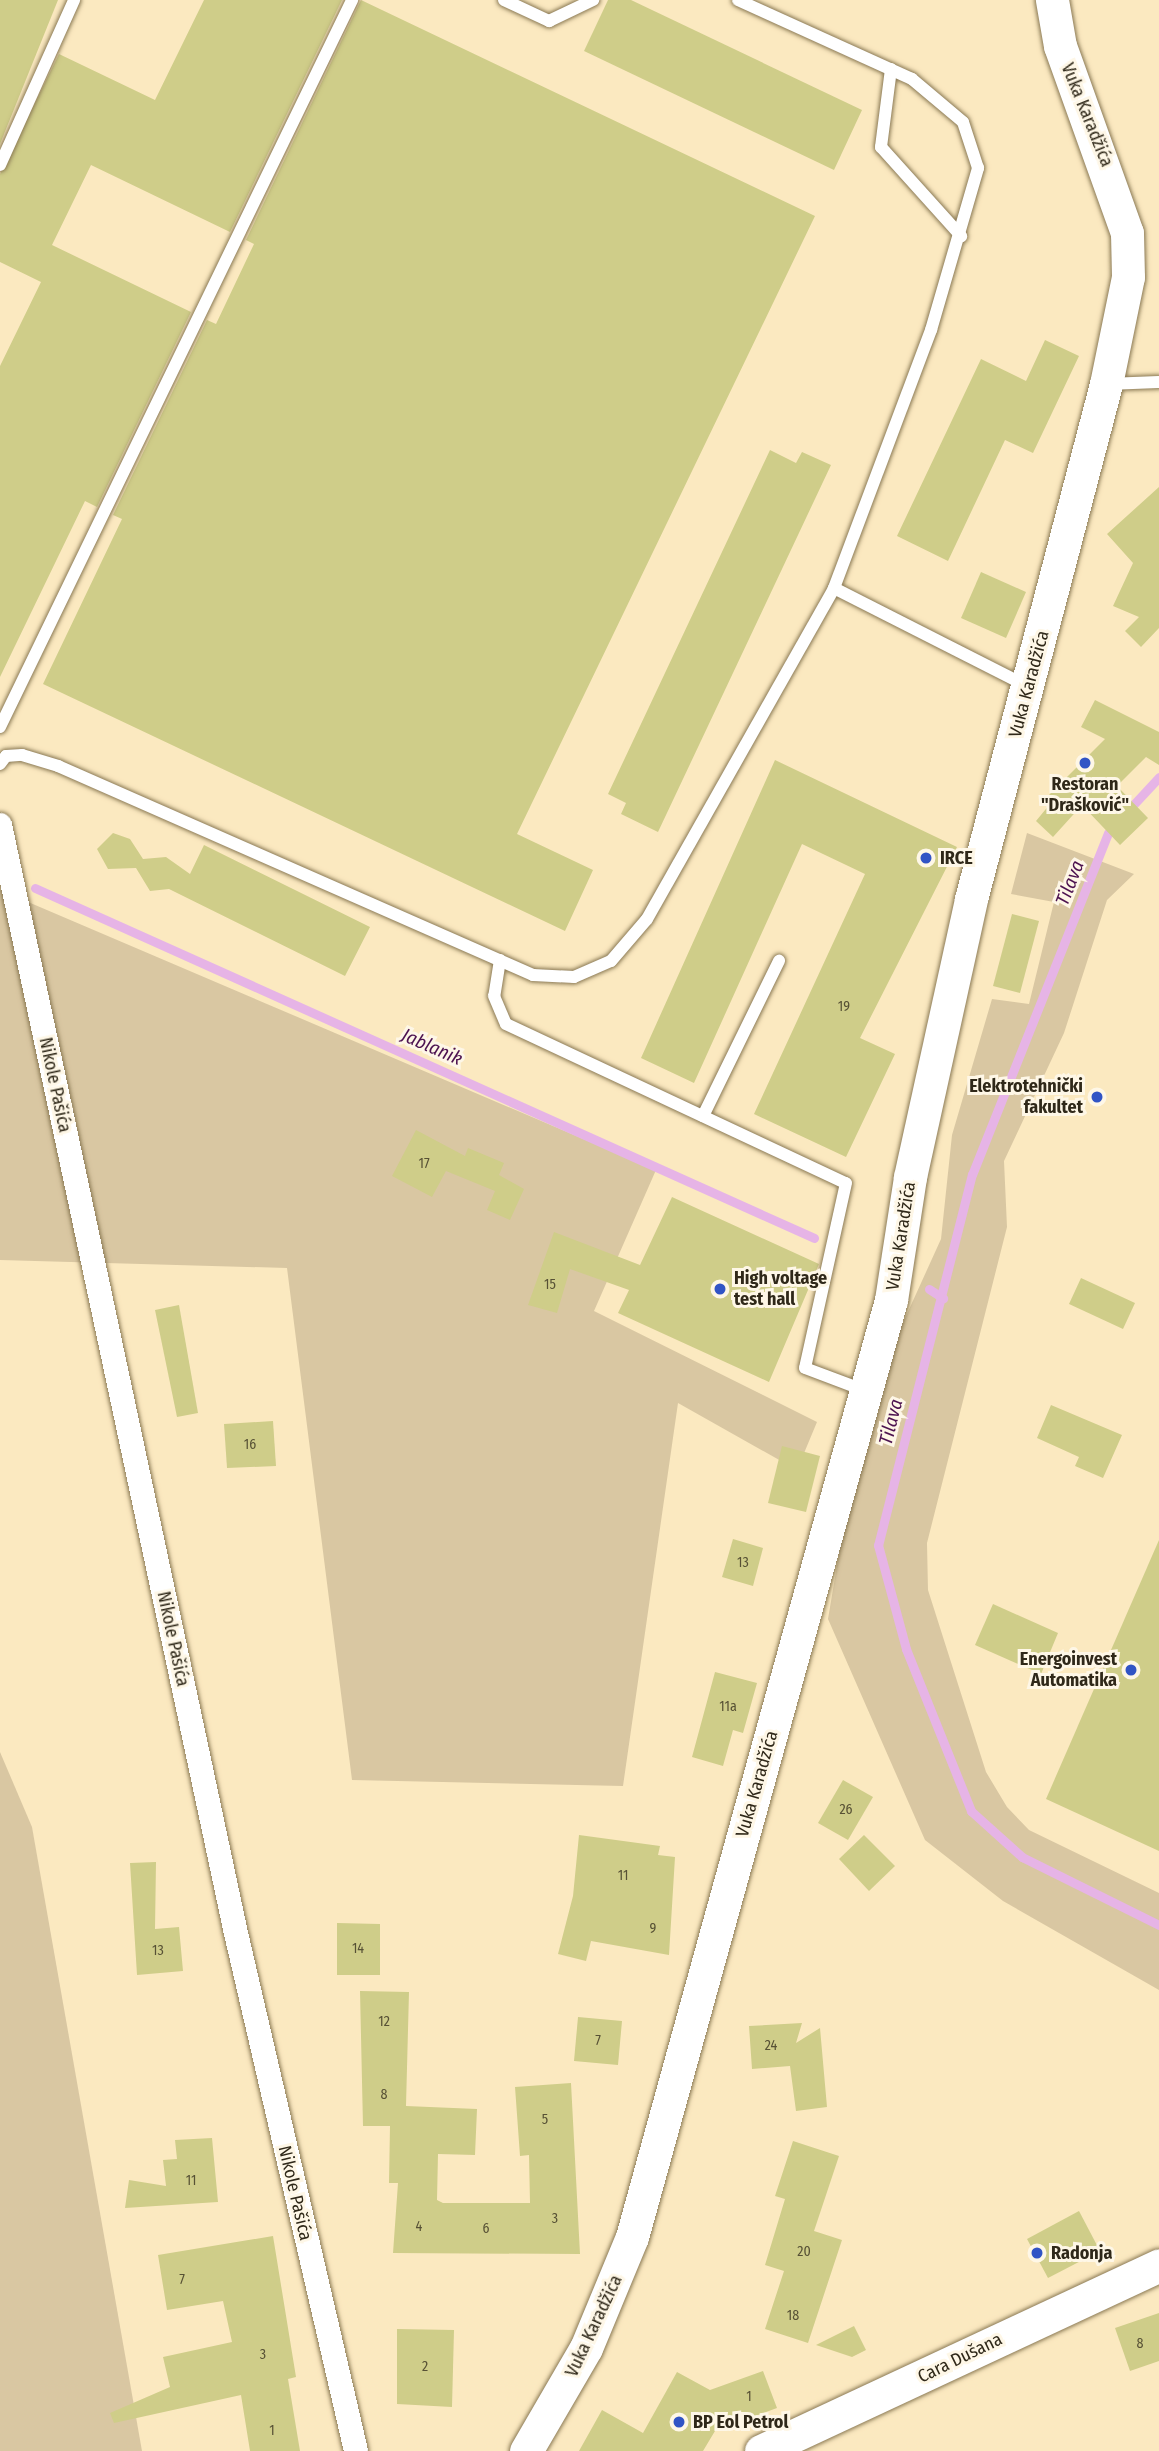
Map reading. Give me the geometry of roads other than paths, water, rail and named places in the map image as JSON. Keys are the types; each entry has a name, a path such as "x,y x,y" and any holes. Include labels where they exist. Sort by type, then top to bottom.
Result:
{"street":[{"name":"Vuka Karadžića","path":"526,2451 586,2348 632,2237 861,1389 891,1300 910,1177 968,912 1106,384 1128,276 1128,233 1060,47 1052,0"},
{"name":"Nikole Pašića","path":"0,825 232,1916 356,2451"},
{"name":"Cara Dušana","path":"761,2451 1159,2265"}],"lane":[{"path":"0,165 74,0"},
{"path":"0,727 352,0"},
{"path":"504,0 549,21 593,0"},
{"path":"0,764 6,756 22,755 58,766 533,975 574,977 611,961 646,919 835,588 961,236 978,168 963,122 891,69 738,0"},
{"path":"891,69 881,147 961,236"},
{"path":"1106,384 1159,382"},
{"path":"835,588 1028,687"},
{"path":"500,960 494,996 506,1024 846,1183 804,1368 861,1389"},
{"path":"703,1116 779,961"}],"waterway":[{"name":"Tilava","path":"1134,804 1159,777"},
{"name":"Tilava","path":"1108,833 972,1174 878,1545 906,1649 971,1811 1022,1857 1159,1925"},
{"name":"Jablanik","path":"35,888 814,1238"},
{"name":"Jablanik","path":"929,1289 943,1298"}],"place":[{"name":"Restoran \"Drašković\"","path":"1085,763"},
{"name":"IRCE","path":"926,858"},
{"name":"Elektrotehnički fakultet","path":"1097,1097"},
{"name":"High voltage test hall","path":"720,1289"},
{"name":"Energoinvest Automatika","path":"1131,1670"},
{"name":"Radonja","path":"1037,2253"},
{"name":"BP Eol Petrol","path":"679,2422"}]}
